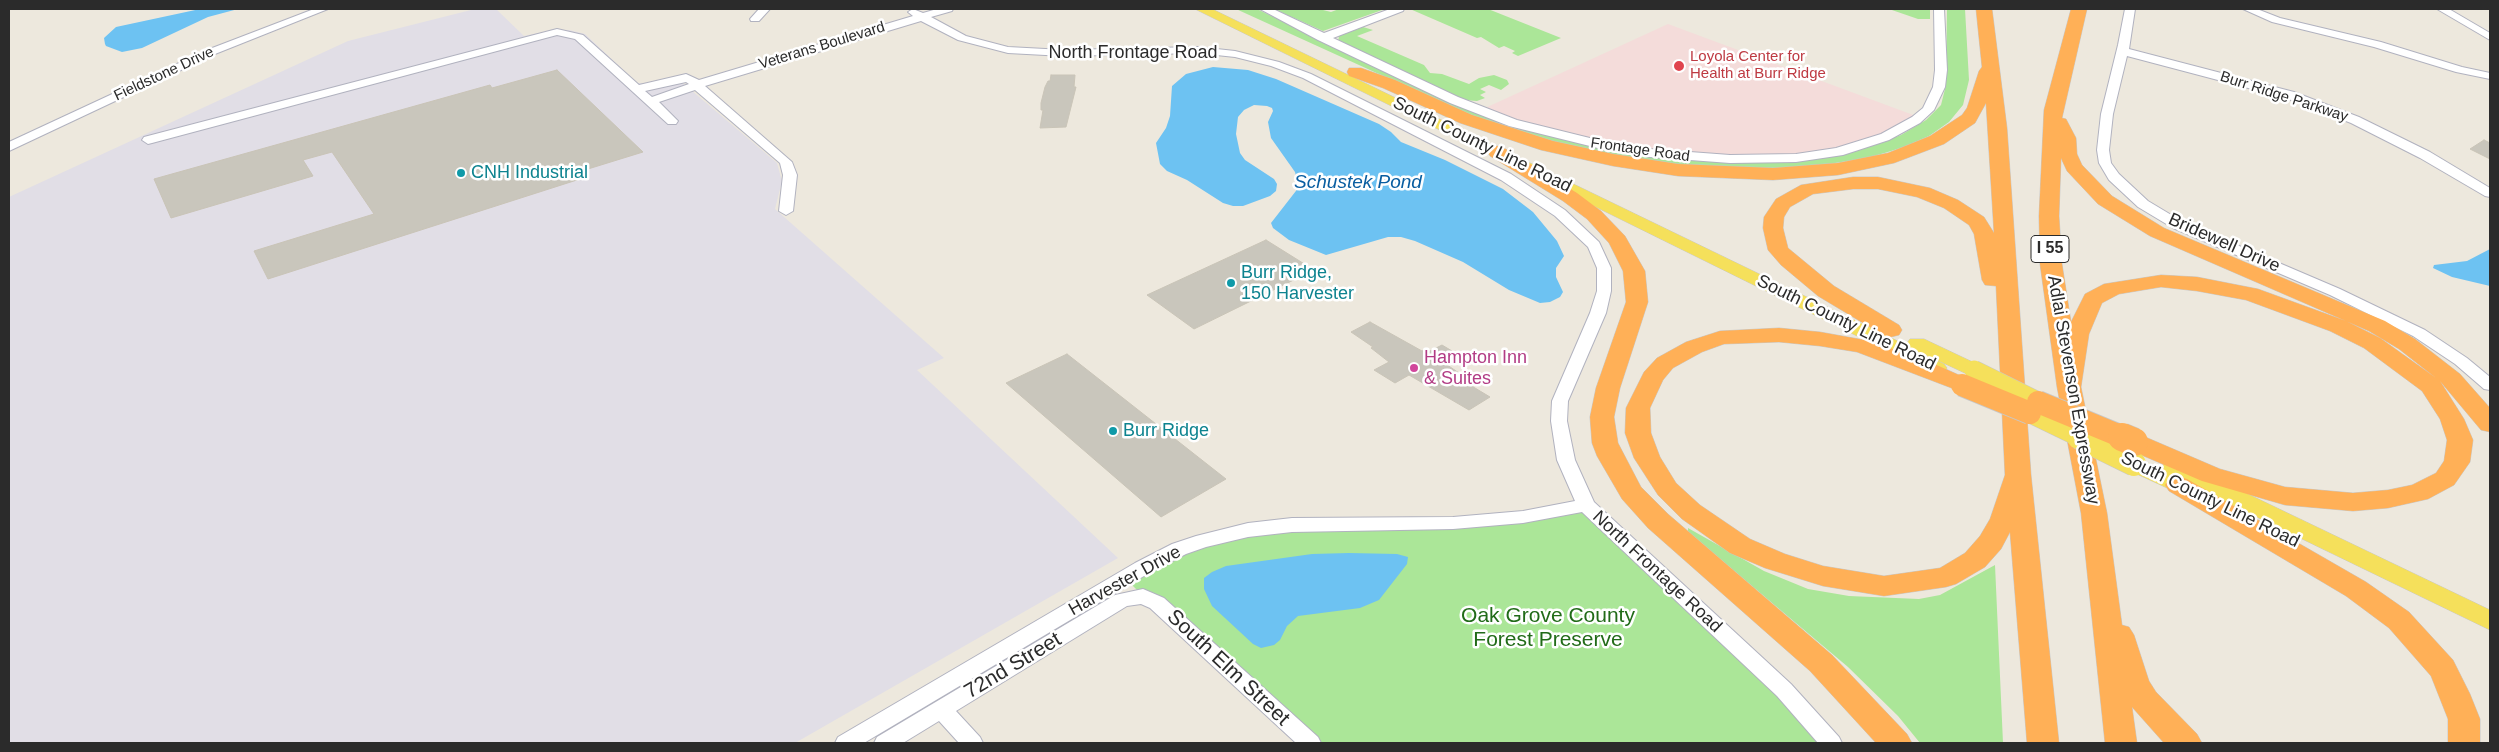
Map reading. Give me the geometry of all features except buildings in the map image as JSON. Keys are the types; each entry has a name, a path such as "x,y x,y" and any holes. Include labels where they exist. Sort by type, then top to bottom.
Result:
{"highway":[{"path":"1984,9 1998,128 2018,475 2043,743"},
{"path":"2066,9 2072,34"},
{"name":"Adlai Stevenson Expressway","path":"2079,9 2053,110 2049,216 2051,264 2069,386 2094,513 2120,743"},
{"path":"1355,72 1389,84 1466,118 1548,146 1613,160 1678,170 1773,174 1830,170 1868,163 1908,152 1937,140 1969,118 1976,108 1990,61"},
{"path":"2053,110 2066,138 2068,154 2074,167 2105,200 2157,232 2377,326 2407,344 2452,379 2490,424"},
{"path":"1497,152 1557,189 1594,215 1618,240 1634,271 1637,292 1635,310 1608,388 1602,417 1606,443 1620,476 1631,493 1658,521 1821,663 1896,743"},
{"path":"1892,330 1826,291 1788,261 1778,250 1773,228 1774,217 1783,203 1808,189 1853,183 1878,183 1924,192 1950,204 1977,221 1984,234 1996,292 2010,330"},
{"path":"2018,475 2003,518 1991,542 1976,560 1946,577 1912,584 1884,586 1824,576 1775,561 1740,546 1691,512 1667,489 1647,458 1638,433 1638,408 1652,377 1665,362 1694,347 1728,337 1779,335 1862,346 1922,367 1966,379 2134,451 2285,496 2353,502 2388,499 2419,493 2445,479 2457,462 2460,440 2452,418 2431,386 2372,343 2338,326 2277,302 2241,292 2197,284 2161,281 2112,289 2094,300 2085,313 2078,334 2069,386"},
{"path":"2178,485 2356,589 2399,620 2442,668 2456,694 2464,719 2464,743"},
{"path":"2094,513 2122,648 2135,684 2155,713 2186,743"}],"main road":[{"name":"South County Line Road","path":"1202,9 1966,379"},
{"name":"South County Line Road","path":"1225,9 1739,259 1892,330 1966,379"},
{"name":"South County Line Road","path":"2134,451 2178,485 2490,636"},
{"name":"South County Line Road","path":"2134,451 2490,621"}],"street":[{"name":"Fieldstone Drive","path":"9,146 218,49 323,9"},
{"path":"755,20 765,9"},
{"name":"Veterans Boulevard","path":"637,89 692,81 919,12 948,9"},
{"name":"Frontage Road","path":"1265,9 1322,38 1473,108 1513,123 1570,139 1650,153 1730,159 1796,158 1838,152 1885,137 1902,129 1928,110 1936,98 1939,87 1939,9"},
{"path":"1322,38 1399,9"},
{"name":"Bridewell Drive","path":"2130,9 2123,48 2106,114 2103,150 2105,163 2114,178 2127,191 2178,225 2359,303 2419,333 2461,361 2490,385"},
{"path":"2248,9 2276,20 2377,44 2460,70 2490,76"},
{"path":"2442,9 2490,37"},
{"name":"North Frontage Road","path":"919,12 962,38 1014,50 1064,54 1198,50 1235,54 1275,64 1307,76 1506,177 1560,213 1594,245 1604,268 1604,291 1598,313 1560,401 1559,421 1566,460 1586,505 1784,690 1831,743"},
{"path":"148,140 557,32 579,37 672,121"},
{"name":"Burr Ridge Parkway","path":"2123,48 2268,81 2337,104 2398,130 2490,182"},
{"name":"Burr Ridge Parkway","path":"2123,48 2290,95 2355,120 2425,156 2490,193"},
{"path":"692,81 786,162 790,176 786,211"},
{"name":"Veterans Boulevard","path":"651,101 692,81"},
{"name":"Harvester Drive","path":"846,743 1142,568 1179,549 1203,541 1227,534 1292,525 1453,523 1523,517 1586,505"},
{"name":"72nd Street","path":"885,743 1122,600 1143,596"},
{"name":"South Elm Street","path":"1143,596 1157,603 1310,743"},
{"path":"942,709 972,743"}],"shaded area":[{"path":"475,9 496,9 524,36 548,31 569,30 585,34 637,83 656,84 678,79 777,163 782,181 775,209 944,358 917,370 1118,558 795,743 9,743 9,197 348,41"},
{"name":"Loyola Center for Health at Burr Ridge","path":"1668,24 1916,116 1879,137 1849,146 1787,155 1757,157 1637,149 1535,127 1483,109"}],"green space":[{"path":"1236,9 1257,9 1384,71 1523,129 1603,149 1692,161 1779,162 1838,155 1862,149 1901,135 1926,120 1941,105 1946,85 1947,9 1965,9 1969,80 1963,105 1949,122 1929,136 1904,147 1868,158 1816,166 1758,169 1697,167 1634,159 1529,137 1471,116"},
{"path":"1274,9 1319,9 1331,12 1339,9 1385,9 1323,31"},
{"path":"1410,9 1488,9 1561,38 1518,56 1512,53 1515,51 1504,46 1499,48 1481,37 1477,38"},
{"path":"1889,9 1930,9 1930,19 1918,19"},
{"path":"1363,27 1373,30 1357,36 1424,65 1430,73 1442,74 1469,84 1479,78 1494,75 1507,80 1509,84 1501,90 1489,85 1480,89 1486,92 1480,95 1485,98 1477,101 1464,100 1338,42 1339,36"},
{"name":"Oak Grove County Forest Preserve","path":"1586,505 1831,743 1310,743 1157,603 1143,596 1125,578 1227,534 1411,524"},
{"path":"1688,528 1764,571 1808,589 1849,596 1919,599 1940,595 1995,565 2003,743 1920,743 1898,716 1848,667 1688,532"}],"water":[{"path":"200,9 238,9 208,17 142,48 122,52 105,44 104,38 116,27"},
{"name":"Schustek Pond","path":"1213,67 1248,70 1276,79 1379,124 1401,142 1445,160 1503,189 1533,212 1557,241 1564,256 1556,268 1556,277 1563,292 1560,297 1550,302 1540,303 1509,290 1463,262 1415,241 1401,237 1388,237 1326,255 1289,240 1273,228 1271,223 1299,187 1295,172 1271,138 1268,122 1273,111 1272,108 1267,106 1254,105 1244,110 1238,117 1236,134 1240,153 1245,160 1274,179 1277,184 1276,191 1270,196 1243,206 1233,206 1223,203 1187,180 1167,171 1160,164 1156,143 1166,128 1170,116 1172,86 1186,74"},
{"path":"2490,249 2490,286 2452,277 2433,268 2434,265 2467,261"},
{"path":"1312,554 1397,554 1408,557 1407,564 1379,600 1360,608 1298,616 1287,626 1280,640 1274,645 1261,648 1253,644 1212,606 1204,589 1204,578 1226,566"}],"place":[{"name":"Loyola Center for Health at Burr Ridge","path":"1679,66"},
{"name":"CNH Industrial","path":"461,173"},
{"name":"Burr Ridge, 150 Harvester","path":"1231,283"},
{"name":"Hampton Inn & Suites","path":"1414,368"},
{"name":"Burr Ridge","path":"1113,431"}]}
